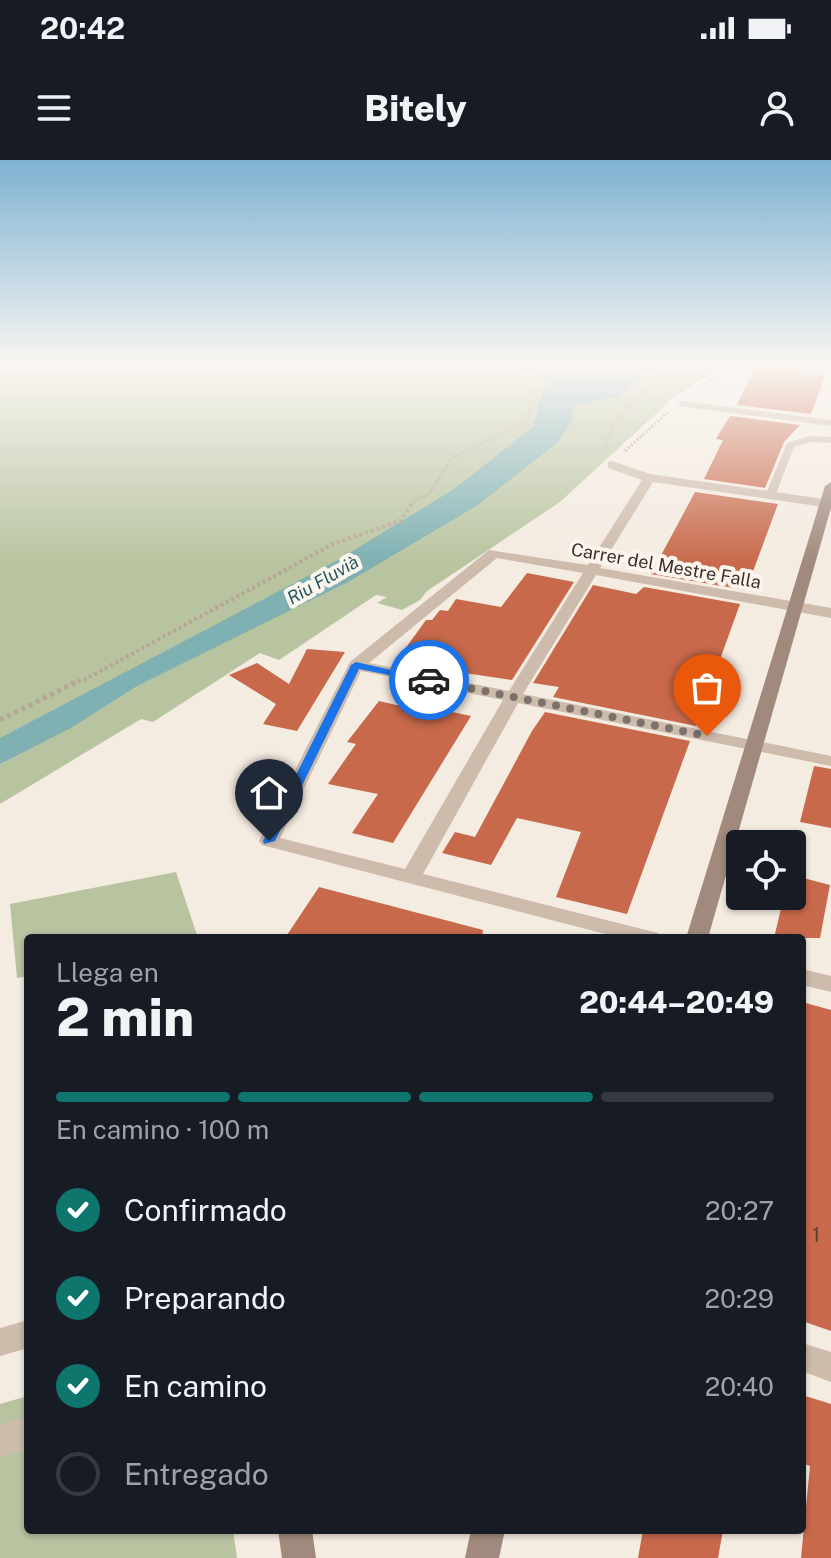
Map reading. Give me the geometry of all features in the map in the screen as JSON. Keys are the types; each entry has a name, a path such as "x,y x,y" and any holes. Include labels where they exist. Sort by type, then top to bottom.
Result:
{"street":[{"path":"611,459 623,471 649,478 828,504"},
{"path":"411,877 513,697 649,478"},
{"path":"698,934 831,486"},
{"name":"Carrer del Mestre Falla","path":"356,665 494,553 831,613"},
{"path":"634,934 269,841 356,665 831,761"},
{"path":"806,978 831,984"},
{"path":"0,1342 24,1335"},
{"path":"806,1358 831,1367"},
{"path":"0,1441 24,1433"},
{"path":"296,1534 299,1558"},
{"path":"482,1558 487,1534"}],"lane":[{"path":"770,496 790,445 810,439 831,440"}],"path":[{"path":"0,720 75,681 86,679 333,544 400,521 415,500 428,495 452,458 507,432"},
{"path":"611,459 603,447 613,432"}],"green space":[{"path":"0,432 636,432 560,502 402,610 377,603 387,597 376,595 279,660 260,653 153,722 141,719 0,804 0,764 98,711 0,751"},
{"path":"176,872 197,934 24,934 24,977 17,978 10,904"},
{"path":"24,1397 24,1534 234,1534 237,1558 0,1558 0,1404"}],"water":[{"name":"Riu Fluvià","path":"526,432 565,432 558,442 478,505 348,582 137,686 71,728 0,764 0,738 338,560 454,489"}],"building":[{"path":"720,432 793,432 784,442 765,488 704,479 723,440 716,439"},
{"path":"695,492 778,504 746,590 651,574"},
{"path":"527,573 574,582 512,680 458,672 460,667 402,653 426,620 432,620 440,610 448,611 456,599 501,607"},
{"path":"593,585 636,594 644,587 740,604 696,726 553,697 559,687 533,683"},
{"path":"307,649 345,652 297,731 263,724 276,704 229,675 257,663 289,684"},
{"path":"379,701 435,714 438,709 471,716 393,843 352,833 378,794 328,784 356,744 347,742"},
{"path":"545,712 690,741 627,914 556,897 581,832 517,818 491,865 442,853 455,832 475,837"},
{"path":"814,766 831,769 831,828 800,822"},
{"path":"806,879 830,885 820,938 806,938 806,934 775,934 781,910 806,910"},
{"path":"319,887 483,930 482,934 288,934"},
{"path":"806,1003 831,1010 831,1331 806,1322"},
{"path":"806,1396 831,1404 831,1558 801,1558 803,1534 806,1534 810,1466 806,1464"},
{"path":"642,1534 722,1534 718,1558 638,1558"}],"way so far":[{"path":"429,680 707,736"}],"route":[{"path":"269,841 356,665 429,680"}]}
